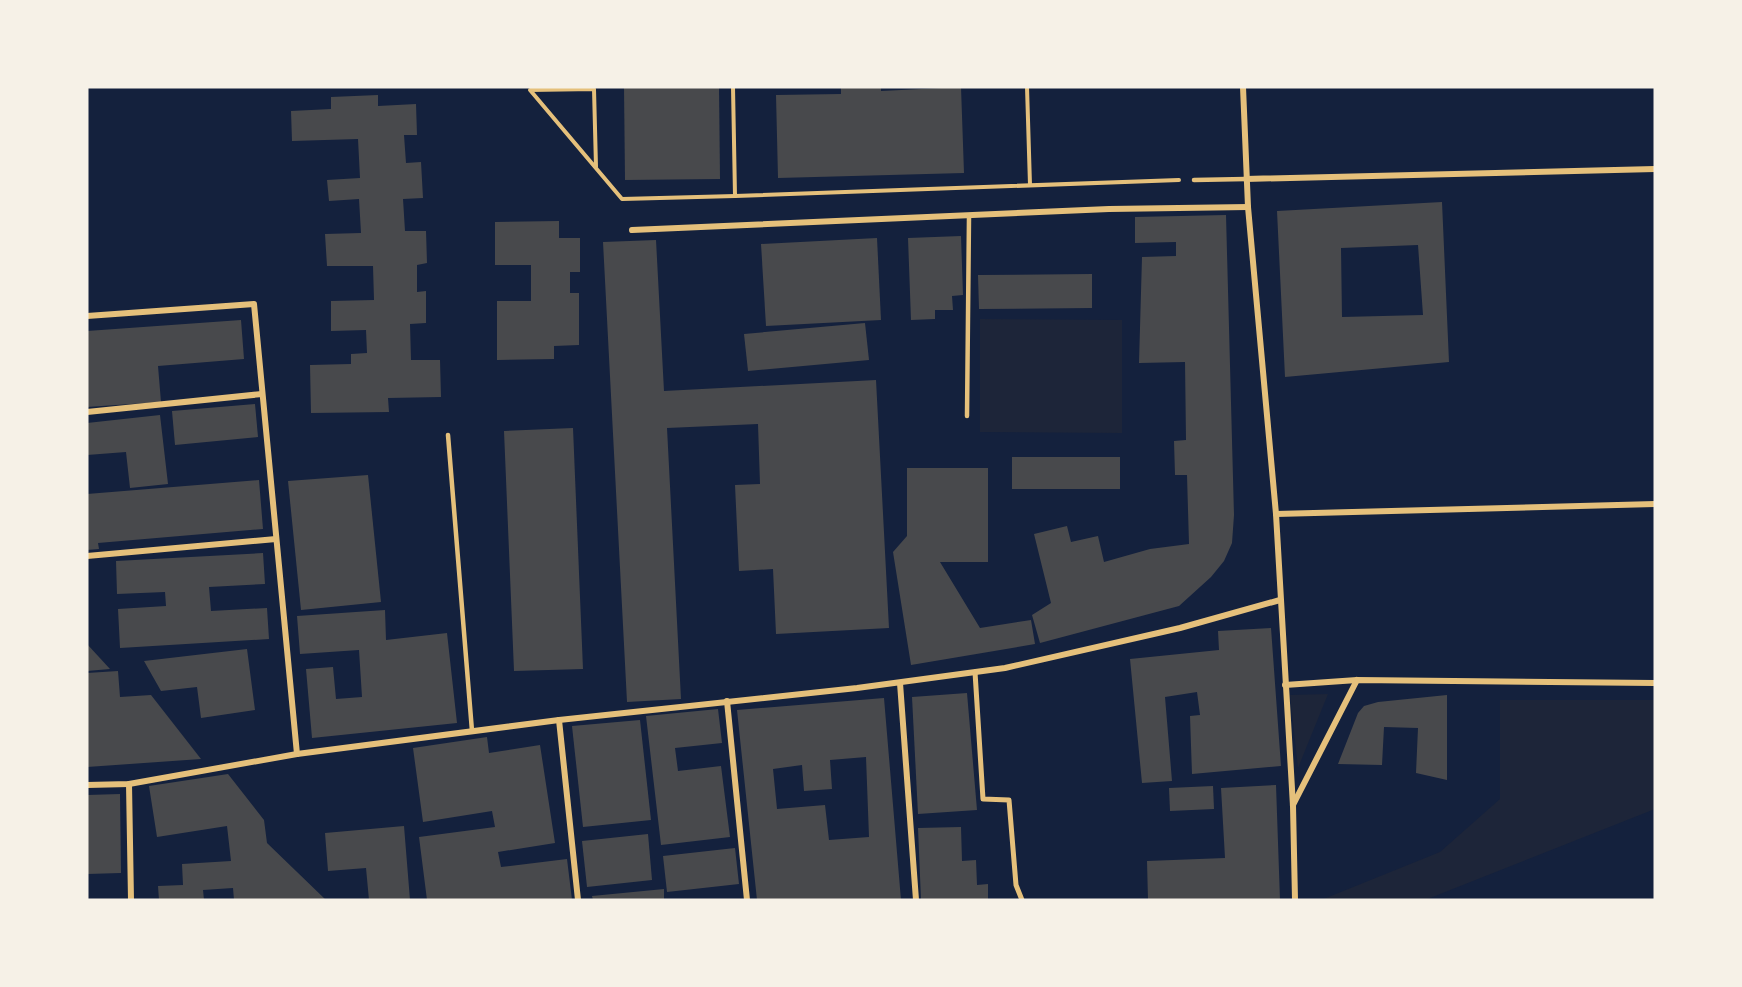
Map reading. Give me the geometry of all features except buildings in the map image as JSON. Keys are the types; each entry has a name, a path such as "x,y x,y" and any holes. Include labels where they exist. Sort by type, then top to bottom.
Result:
{"street":[{"path":"1242,87 1248,207 1276,514 1293,806 1295,900"},
{"path":"1246,179 1655,169"},
{"path":"632,230 969,218 1109,209 1248,207"},
{"path":"87,316 254,304 297,754"},
{"path":"87,412 262,394"},
{"path":"1276,514 1655,504"},
{"path":"87,556 276,539"},
{"path":"87,785 129,784 297,754 472,731 1005,668 1180,628 1280,600"},
{"path":"975,672 983,799 1010,800 1016,885 1022,900"},
{"path":"1285,685 1357,681 1655,682"},
{"path":"1293,806 1357,681"},
{"path":"900,682 916,900"},
{"path":"727,701 747,900"},
{"path":"559,720 578,900"},
{"path":"129,784 130,900"}],"lane":[{"path":"1194,180 1246,179"},
{"path":"967,416 969,218"},
{"path":"448,435 472,731"}],"path":[{"path":"733,87 735,196"},
{"path":"1027,87 1030,185"},
{"path":"596,167 594,89 530,90 622,199 1194,180"}],"shaded area":[{"path":"980,319 1122,320 1122,433 980,432"},
{"path":"1328,694 1298,768 1290,695"},
{"path":"1500,700 1655,700 1655,809 1425,900 1321,900 1440,852 1500,799"}]}
